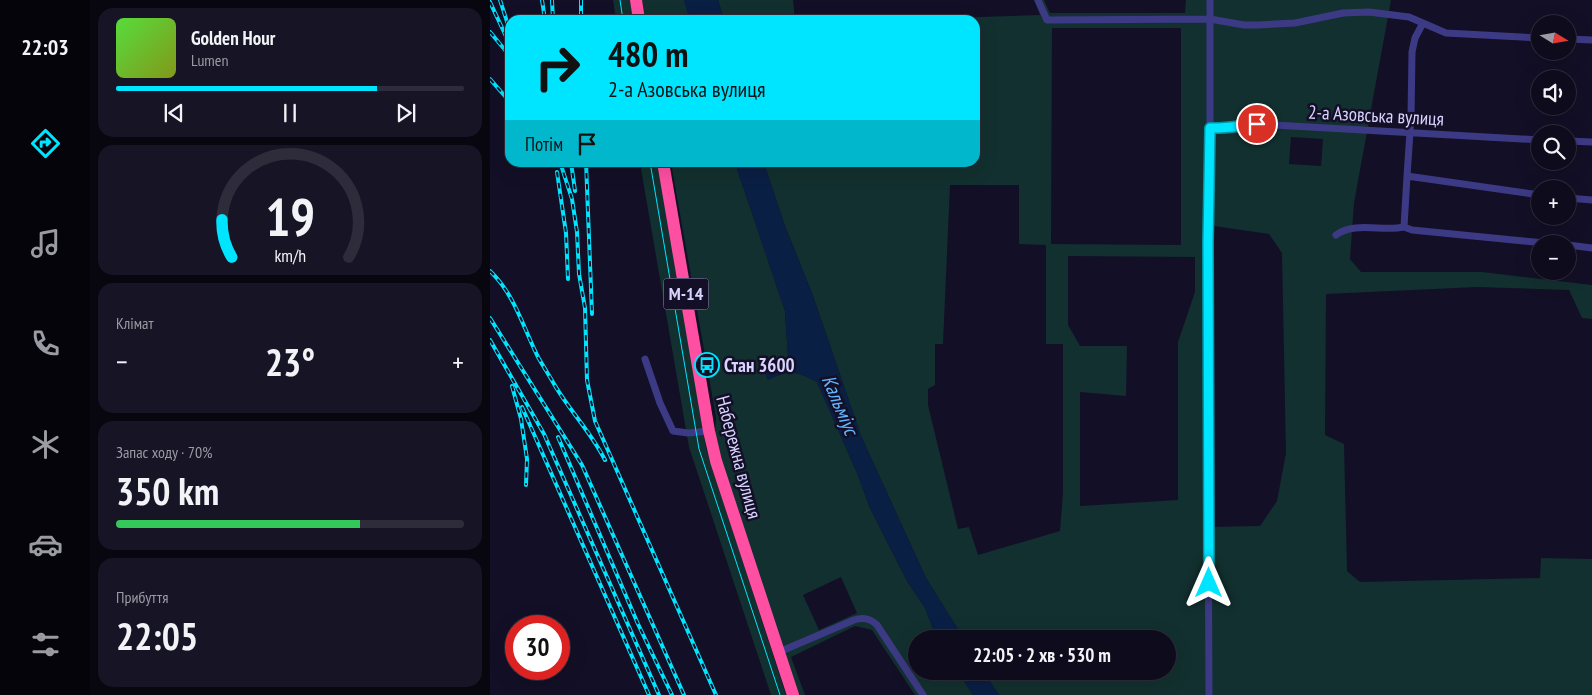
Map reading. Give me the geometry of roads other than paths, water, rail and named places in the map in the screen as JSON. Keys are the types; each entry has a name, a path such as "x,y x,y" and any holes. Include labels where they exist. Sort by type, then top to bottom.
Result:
{"highway":[{"path":"636,0 638,15"},
{"name":"Набережна вулиця","path":"664,167 709,431 724,486 793,695"}],"street":[{"path":"1038,0 1047,20 1210,19 1244,25 1278,25 1343,12 1362,12 1409,17 1446,33 1531,38"},
{"path":"1209,695 1208,242 1210,0"},
{"path":"1404,227 1412,52 1423,23"},
{"path":"1576,39 1592,40"},
{"name":"2-а Азовська вулиця","path":"1210,128 1220,129 1245,124 1257,124 1531,140"},
{"path":"1576,142 1592,142"},
{"path":"1407,176 1531,194"},
{"path":"1576,199 1592,200"},
{"path":"1336,235 1352,228 1393,229 1404,227 1412,230 1531,242"},
{"path":"1576,247 1592,248"},
{"path":"645,359 660,403 673,431 688,433 709,431"},
{"path":"779,652 859,618 869,619 877,625 923,695"}],"water":[{"path":"684,0 718,0 722,15 688,15"},
{"name":"Кальміус","path":"736,167 765,167 785,226 813,296 861,436 926,578 958,630 934,630 925,608 907,581 870,508 857,473 817,382 792,373 781,374 768,380 765,373 788,357 785,311"},
{"path":"964,680 989,680 999,695 973,695"}],"tram line":[{"path":"620,0 622,15"},
{"path":"651,167 699,449 780,695"}],"railway":[{"path":"500,0 505,16"},
{"path":"542,0 544,15"},
{"path":"552,0 553,15"},
{"path":"581,0 581,15"},
{"path":"490,2 505,34"},
{"path":"490,32 505,50"},
{"path":"490,79 505,96"},
{"path":"562,167 572,199 577,232 579,274 585,308 587,380 595,421 716,695"},
{"path":"572,167 575,191"},
{"path":"586,167 592,314"},
{"path":"557,172 566,233 568,279"},
{"path":"490,271 506,290 538,357 554,384 605,460"},
{"path":"490,318 582,465 684,695"},
{"path":"490,340 544,434 659,695"},
{"path":"512,386 521,419 527,459 526,485"},
{"path":"522,407 649,695"},
{"path":"558,437 638,624 672,695"}],"place":[{"name":"Стан 3600","path":"707,365"}]}
